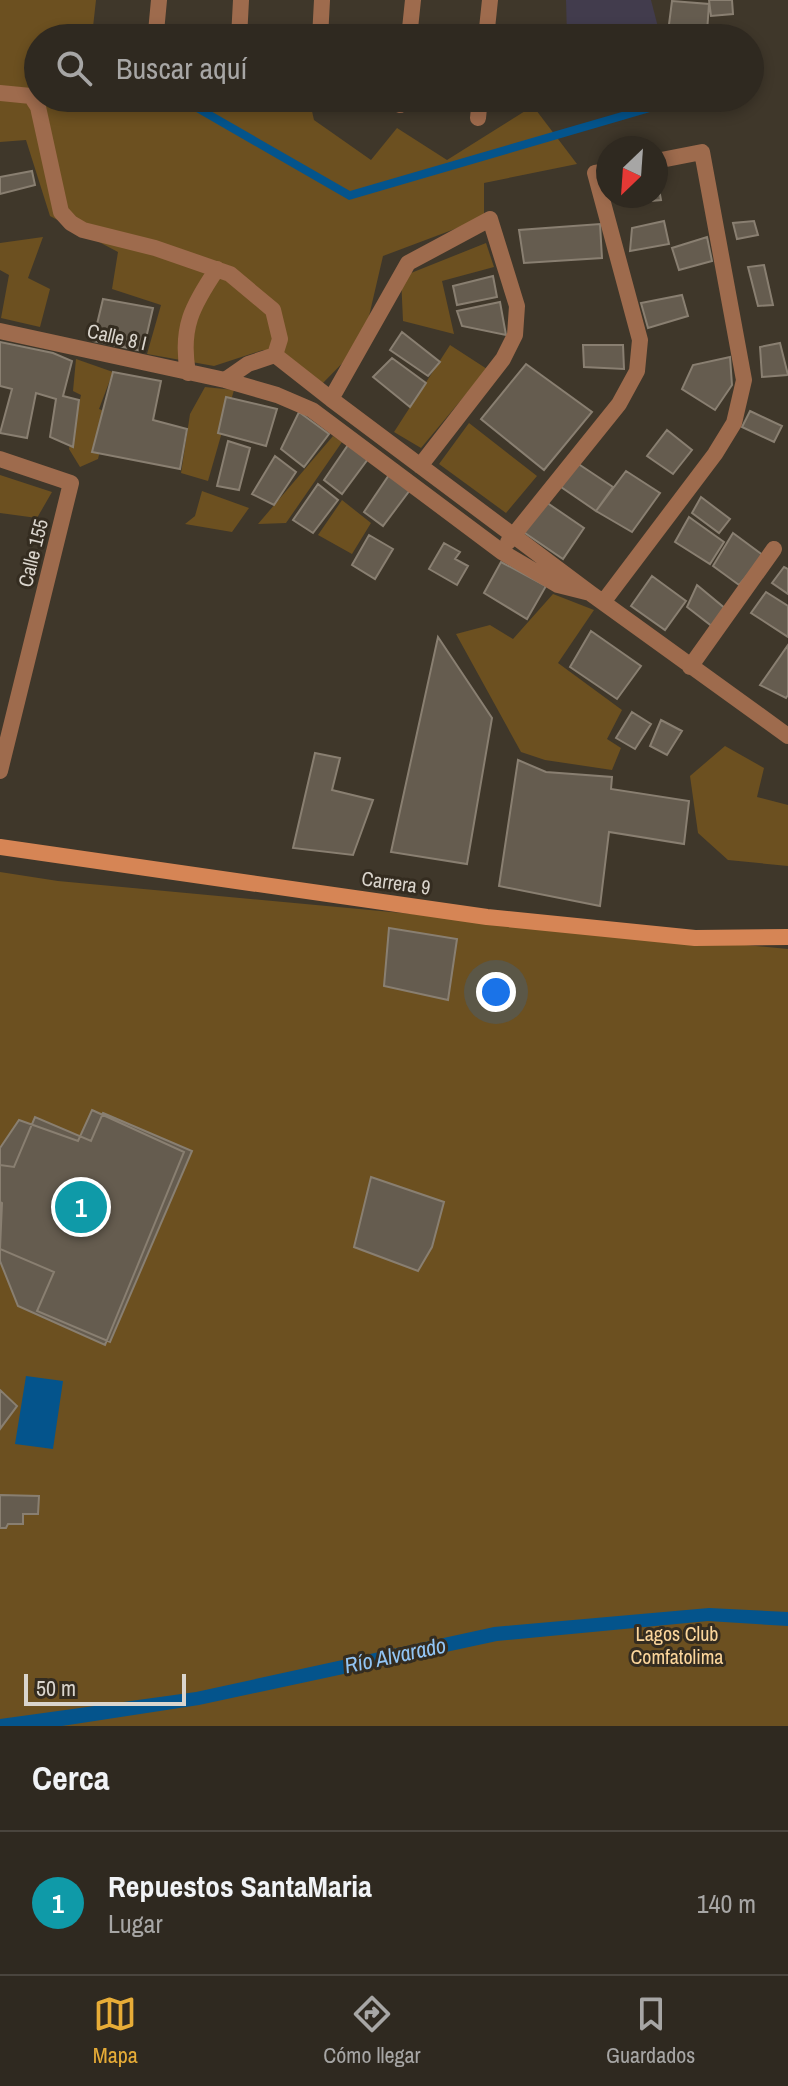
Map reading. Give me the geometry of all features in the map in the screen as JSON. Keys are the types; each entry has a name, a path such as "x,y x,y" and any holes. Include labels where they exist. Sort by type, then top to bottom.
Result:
{"street":[{"path":"157,24 159,0"},
{"path":"240,24 241,0"},
{"path":"321,24 322,0"},
{"path":"410,24 413,0"},
{"path":"487,24 490,0"},
{"path":"0,93 24,95"},
{"path":"39,112 61,212 71,223 83,230 155,248 230,274 273,310 280,339 275,355"},
{"path":"478,118 479,112"},
{"path":"597,597 715,454 734,423 744,380 702,152 668,159"},
{"path":"502,552 513,534 619,404 637,371 640,340 604,208"},
{"path":"331,399 408,263 490,219 517,306 515,335 503,359 420,466"},
{"path":"188,373 184,348 187,322 199,294 217,269"},
{"name":"Calle 8 I","path":"0,331 225,380 277,395 312,410 502,552 558,585 597,597"},
{"path":"225,380 248,364 275,355"},
{"path":"275,355 690,667 788,736"},
{"name":"Calle 155","path":"0,459 71,483 0,771"},
{"path":"690,667 774,549"},
{"name":"Carrera 9","path":"0,847 487,917 695,938 788,937"}],"shaded area":[{"path":"566,0 651,0 657,24 567,24"}],"green space":[{"path":"0,0 96,0 93,24 24,24 24,112 312,112 314,120 371,160 397,128 447,160 523,112 538,112 577,164 484,183 484,218 383,256 363,342 322,384 263,350 214,366 147,354 161,305 112,289 118,252 50,216 26,140 0,142"},
{"path":"43,237 28,278 50,289 40,327 1,318 9,275 0,270 0,243"},
{"path":"486,243 494,267 442,281 454,334 403,321 401,277"},
{"path":"450,345 487,369 421,448 394,432"},
{"path":"76,359 113,372 99,409 109,413 98,459 80,467 69,449 81,395 73,391"},
{"path":"205,387 234,390 208,481 181,473 190,414"},
{"path":"469,423 537,476 506,513 439,464"},
{"path":"333,436 342,442 286,523 258,524"},
{"path":"0,475 52,492 37,518 0,513"},
{"path":"202,491 249,508 232,532 185,524 195,516"},
{"path":"342,500 371,523 352,554 318,535"},
{"path":"553,594 594,610 558,663 622,710 607,739 621,748 612,770 545,760 521,752 456,634 490,625 513,639"},
{"path":"725,746 764,768 757,797 788,805 788,866 728,860 698,833 690,776"},
{"name":"Lagos Club Comfatolima","path":"0,872 58,881 788,949 788,1726 0,1726"}],"water":[{"path":"196,112 212,112 350,191 622,112 650,112 349,200"},
{"path":"26,1376 63,1381 53,1449 15,1444"},
{"name":"Río Alvarado","path":"709,1608 788,1612 788,1626 708,1621 497,1641 199,1705 62,1726 0,1726 0,1719 196,1692 494,1627"}],"building":[{"path":"709,0 732,0 733,14 711,16"},
{"path":"672,1 709,4 708,24 669,24"},
{"path":"32,171 35,185 0,194 0,177"},
{"path":"664,221 669,244 630,251 632,228"},
{"path":"754,221 758,235 737,239 733,223"},
{"path":"600,224 602,258 524,263 519,230"},
{"path":"707,237 712,261 679,270 672,248"},
{"path":"764,265 773,305 758,306 748,267"},
{"path":"493,276 497,297 457,305 453,286"},
{"path":"682,295 688,316 648,328 641,303"},
{"path":"103,299 153,308 143,351 93,341"},
{"path":"500,302 506,335 462,326 457,311"},
{"path":"402,332 440,362 428,376 390,350"},
{"path":"0,342 53,353 72,361 63,396 79,400 73,447 50,437 56,399 36,393 27,438 0,433 12,389 0,386"},
{"path":"780,343 788,375 762,377 760,347"},
{"path":"583,345 623,345 624,369 584,367"},
{"path":"730,357 732,385 715,410 682,389 693,365"},
{"path":"392,358 426,383 410,407 373,377"},
{"path":"526,364 592,412 544,470 481,419"},
{"path":"113,372 161,381 153,420 187,429 180,469 92,452"},
{"path":"226,397 277,409 266,446 218,433"},
{"path":"750,411 782,426 774,442 742,427"},
{"path":"299,412 329,434 304,467 281,449"},
{"path":"667,430 692,450 673,474 647,456"},
{"path":"228,441 250,448 239,490 217,486"},
{"path":"348,445 368,459 342,494 324,480"},
{"path":"275,456 296,472 274,505 252,494"},
{"path":"577,463 613,487 596,511 561,487"},
{"path":"626,471 660,493 632,532 596,511"},
{"path":"389,475 410,490 383,526 364,512"},
{"path":"318,484 338,500 313,533 293,520"},
{"path":"701,497 730,519 719,533 692,513"},
{"path":"543,500 584,528 563,559 522,531"},
{"path":"689,517 724,542 710,564 675,542"},
{"path":"733,533 764,556 739,585 713,566"},
{"path":"369,535 393,549 375,579 352,565"},
{"path":"444,543 460,552 455,559 468,566 457,585 429,569"},
{"path":"501,562 546,586 527,619 484,593"},
{"path":"784,567 788,569 788,594 772,583"},
{"path":"652,576 686,601 665,630 631,606"},
{"path":"697,585 727,610 713,627 687,607"},
{"path":"766,592 788,606 788,637 751,613"},
{"path":"591,631 641,666 617,699 570,667"},
{"path":"438,637 492,718 467,864 391,852"},
{"path":"788,645 788,695 786,698 760,685"},
{"path":"632,712 651,724 635,749 616,738"},
{"path":"661,720 682,731 667,755 650,746"},
{"path":"315,753 340,758 332,790 373,800 353,855 293,848"},
{"path":"518,760 546,772 612,777 611,789 689,801 684,844 609,832 600,906 499,886"},
{"path":"389,928 457,939 448,1000 384,986"},
{"path":"92,1110 184,1152 105,1345 18,1306 0,1261 0,1148 19,1120 78,1141"},
{"path":"103,1113 192,1151 110,1342 37,1311 54,1272 0,1249 0,1165 14,1167 35,1117 91,1141"},
{"path":"371,1177 444,1202 432,1247 418,1271 354,1247"},
{"path":"0,1390 17,1406 0,1429"},
{"path":"0,1495 39,1496 38,1514 23,1514 23,1524 8,1524 6,1528 0,1528"}],"place":[{"name":"Repuestos SantaMaria","path":"81,1207"}]}
